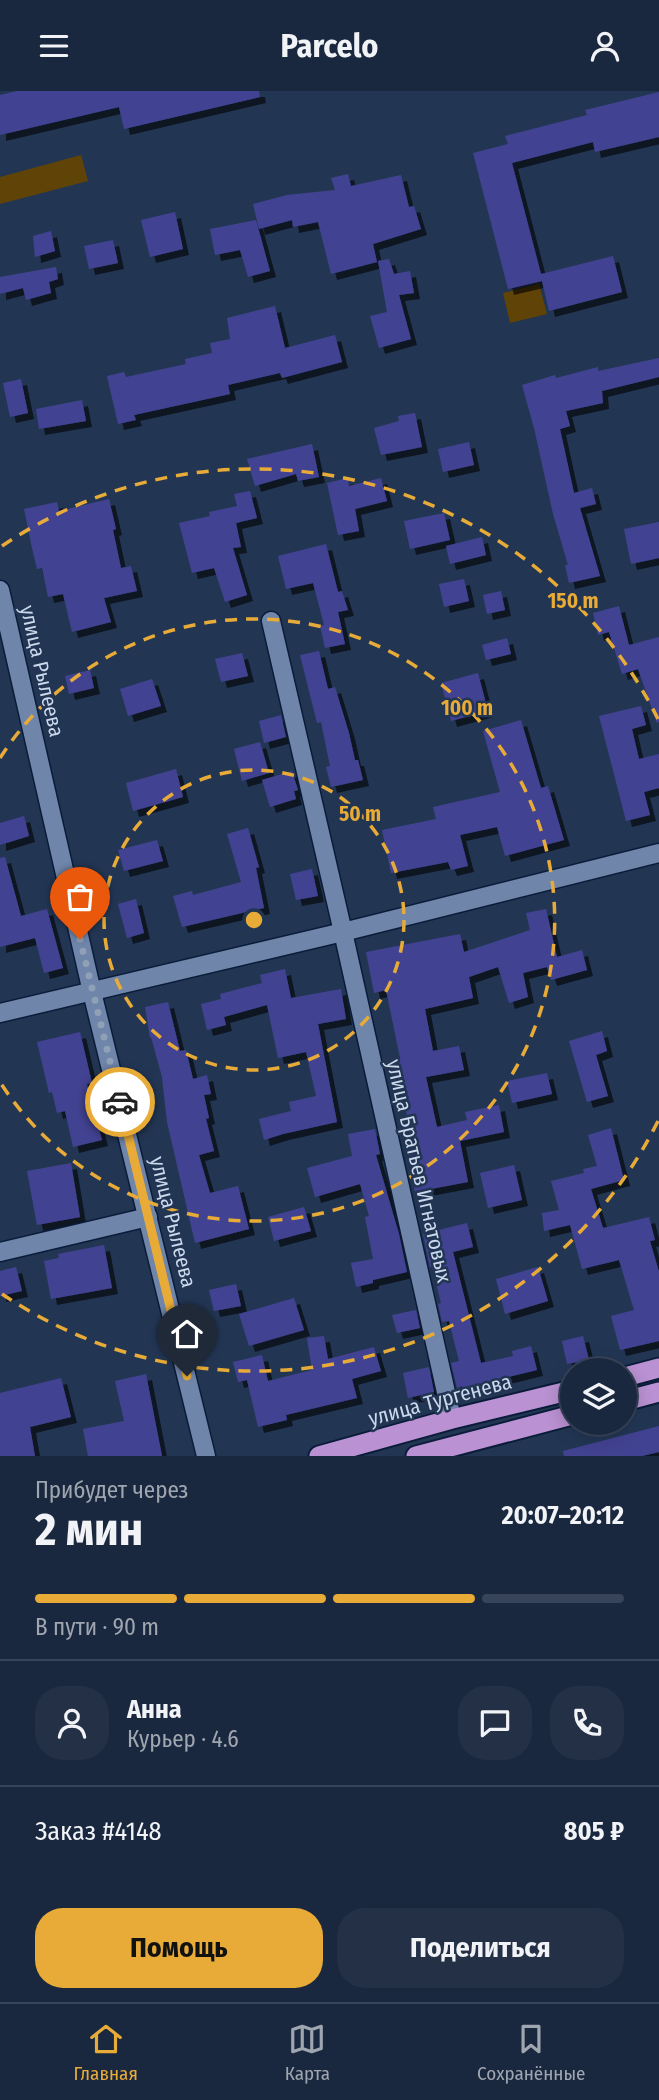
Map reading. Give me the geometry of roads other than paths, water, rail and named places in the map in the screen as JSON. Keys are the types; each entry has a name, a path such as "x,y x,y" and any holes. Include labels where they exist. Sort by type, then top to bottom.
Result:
{"highway":[{"path":"637,1374 659,1368"},
{"name":"улица Тургенева","path":"319,1456 560,1392"},
{"path":"637,1398 659,1392"},
{"path":"416,1456 460,1451 560,1419"}],"street":[{"name":"улица Рылеева","path":"0,590 92,992 206,1456"},
{"name":"улица Братьев Игнатовых","path":"271,621 452,1419"},
{"path":"0,1013 343,932 659,853"},
{"path":"0,1252 148,1217"}]}
